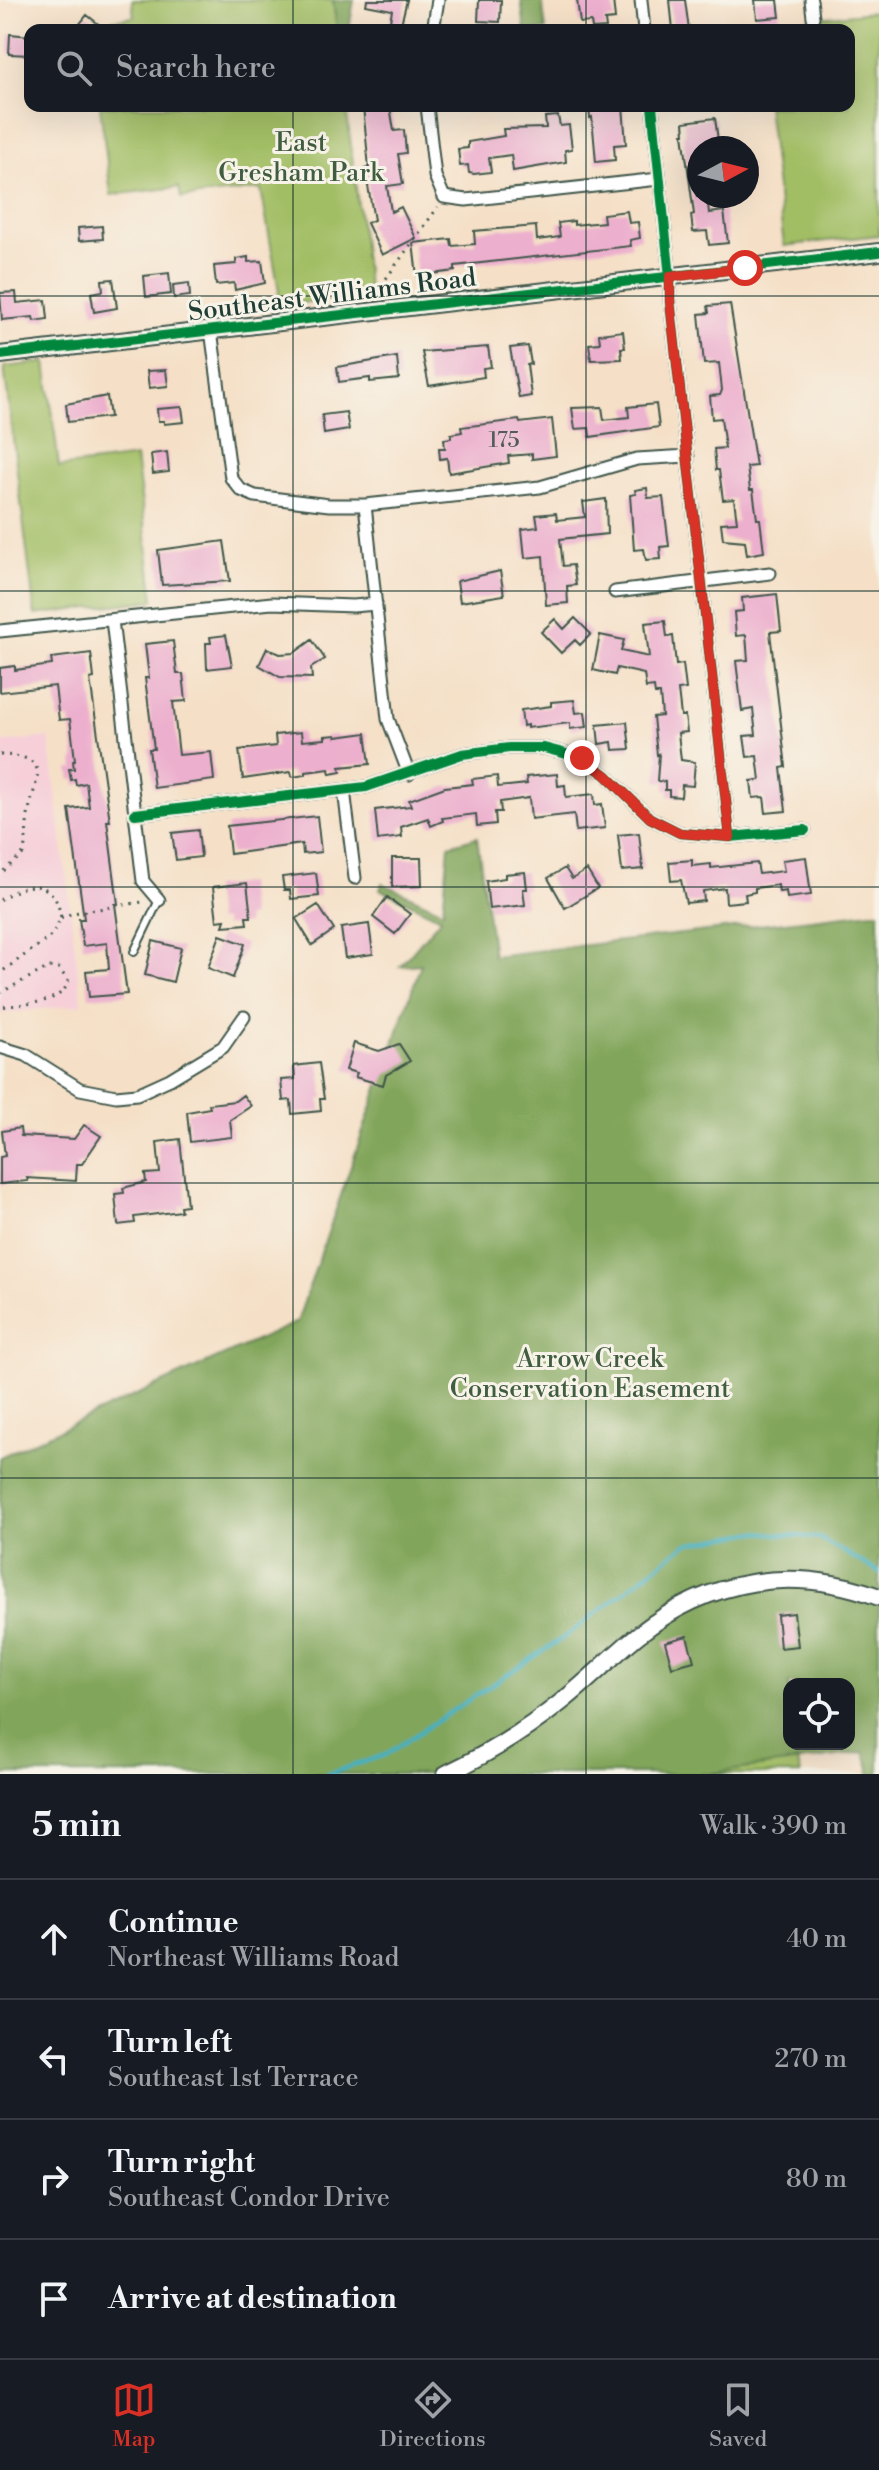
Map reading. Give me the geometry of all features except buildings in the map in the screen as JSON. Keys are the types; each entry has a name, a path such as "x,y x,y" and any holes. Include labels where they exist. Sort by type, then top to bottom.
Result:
{"street":[{"path":"434,24 438,0"},
{"path":"641,0 643,24"},
{"path":"811,0 813,17"},
{"path":"428,112 435,176 444,197 466,200 659,179"},
{"path":"653,112 670,301 730,837"},
{"name":"Southeast Williams Road","path":"0,355 879,252"},
{"path":"211,330 231,478 241,490 255,496 329,505 365,505 540,487 637,459 688,456"},
{"path":"365,505 388,719 409,774"},
{"path":"615,592 770,573"},
{"path":"0,631 272,603 376,604"},
{"path":"112,620 143,881 159,900"},
{"path":"135,814 366,787 462,754 509,748 544,748 582,758 606,775 650,818 680,833 730,837 805,830"},
{"path":"344,790 355,878"},
{"path":"0,1047 26,1055 80,1089 116,1096 137,1094 170,1079 223,1047 244,1017"},
{"path":"446,1774 532,1725 640,1634 701,1597 756,1581 783,1579 827,1582 853,1587 879,1597"}],"lane":[{"path":"134,952 159,900"}],"path":[{"path":"374,311 372,296 428,224 444,197"},
{"path":"0,755 30,760 38,776 23,854 0,874"},
{"path":"0,900 17,888 38,886 48,890 55,898 61,918"},
{"path":"0,973 51,936 61,918 73,913 159,900"},
{"path":"0,993 49,967 58,968 68,980 67,987 59,995 0,1007"}],"shaded area":[{"path":"49,737 82,1004 0,1014 0,743"}],"green space":[{"path":"132,0 333,0 336,24 110,24 112,20 134,17"},
{"path":"333,0 354,0 350,24 336,24"},
{"path":"521,0 542,0 545,24 524,24"},
{"path":"879,11 879,235 784,246 768,112 855,112 855,24 767,24"},
{"name":"East Gresham Park","path":"101,112 347,112 369,295 265,307 276,301 279,291 261,189 181,198 179,187 111,195"},
{"path":"46,362 59,467 136,457 154,600 35,615 4,367"},
{"name":"Arrow Creek Conservation Easement","path":"477,837 493,956 879,911 879,1774 869,1774 864,1752 708,1774 0,1774 0,1457 297,1322 421,964 400,966 441,918 380,889 382,883 443,911 449,845"},
{"path":"796,1756 801,1774 681,1774"}],"waterway":[{"path":"328,1774 385,1755 569,1634 686,1544 756,1532 819,1538 879,1572"}],"cycle path":[{"path":"653,112 670,301 730,837"},
{"path":"0,355 879,252"},
{"path":"135,814 366,787 462,754 509,748 544,748 582,758 606,775 650,818 680,833 730,837 805,830"}],"route":[{"path":"582,758 606,775 650,818 680,833 730,837 670,301 670,277 745,268"}]}
